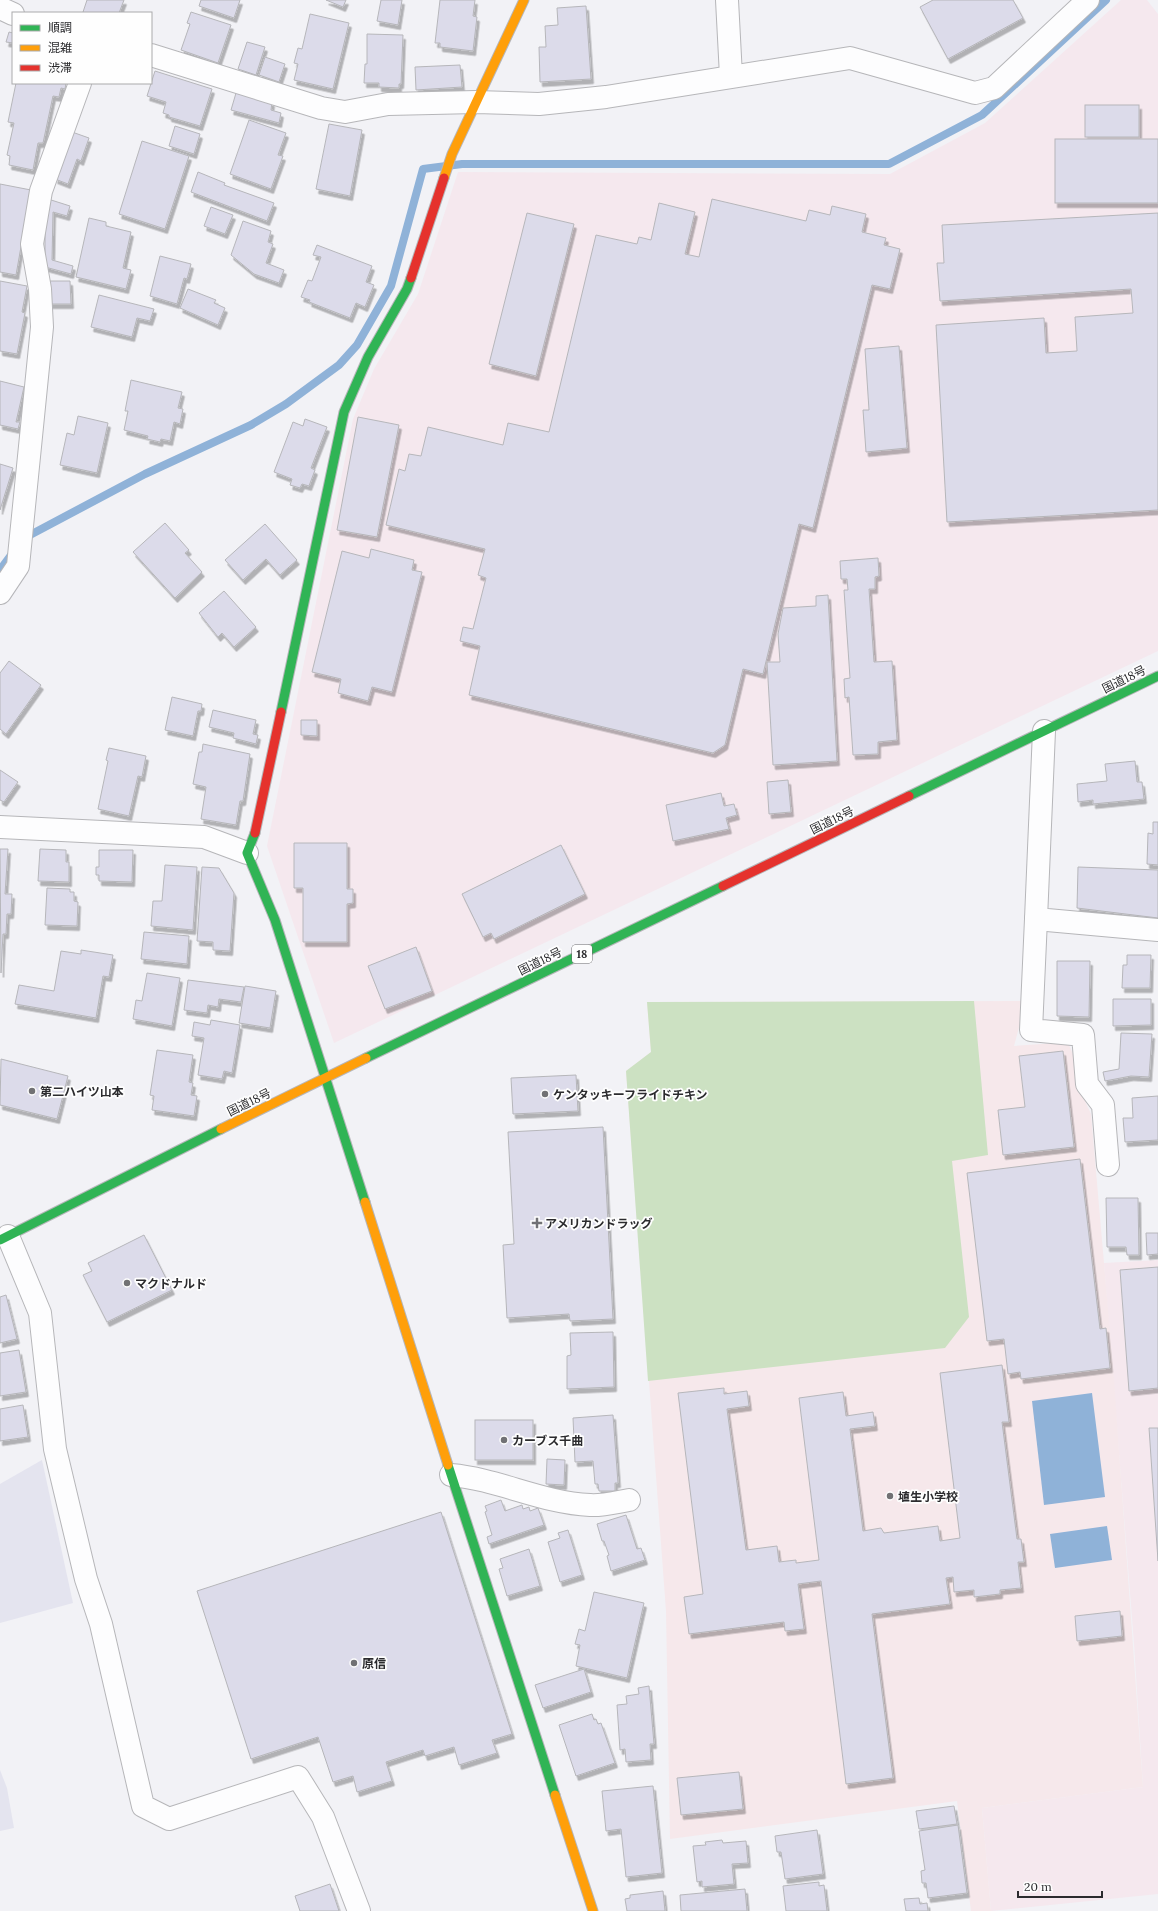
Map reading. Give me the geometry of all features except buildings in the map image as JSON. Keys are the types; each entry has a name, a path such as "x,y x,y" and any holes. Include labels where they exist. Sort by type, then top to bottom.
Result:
{"main road":[{"path":"524,0 452,154 407,289 368,357 344,412 255,835 247,853 275,920 451,1475 593,1911"},
{"name":"国道18号","path":"4,1238 324,1078 1158,676"}],"street":[{"path":"728,0 730,76"},
{"path":"152,55 321,108 345,112 388,104 476,102 538,104 606,97 850,58 975,93 994,88 1088,0"},
{"path":"0,8 12,14"},
{"path":"0,593 18,566 42,327 40,289 32,244 41,191 80,84"},
{"path":"1044,731 1031,1030 1083,1035 1087,1084 1103,1105 1108,1165"},
{"path":"0,827 204,837 247,853"},
{"path":"1036,919 1158,930"},
{"path":"4,1238 40,1312 55,1450 86,1579 101,1624 143,1806 169,1819 298,1777 323,1816 359,1911"},
{"path":"451,1475 469,1476 542,1497 590,1505 629,1500"}],"shaded area":[{"path":"1121,0 1147,0 1158,14 1158,651 334,1043 267,846 353,419 374,369 418,294 458,172 890,174 985,123"},
{"name":"埴生小学校","path":"1021,1001 1021,1020 1014,1046 1056,1043 1069,1045 1075,1059 1079,1088 1091,1114 1113,1366 1143,1787 982,1808 991,1911 971,1911 957,1801 670,1839 666,1611 626,1071 651,1052 647,1002"},
{"path":"1158,1260 1158,1894 991,1911 982,1808 1143,1787 1134,1643 1104,1263"},
{"path":"42,1460 73,1603 0,1623 0,1484"},
{"path":"0,1770 7,1788 14,1828 0,1831"}],"green space":[{"path":"974,1001 988,1155 952,1161 969,1317 945,1348 648,1381 626,1071 651,1052 647,1002"}],"water":[{"path":"1092,1393 1105,1497 1044,1505 1032,1401"},
{"path":"1107,1526 1112,1560 1055,1568 1050,1534"}],"waterway":[{"path":"25,540 30,535 145,474 251,425 286,404 339,365 357,345 391,286 423,169 462,164 889,164 982,115 1106,0"},
{"path":"0,570 14,551"}],"traffic: fast":[{"path":"281,712 344,412 368,357 407,289 411,278"},
{"path":"909,796 1158,676"},
{"path":"255,833 247,853 275,920 365,1202"},
{"path":"366,1058 723,886"},
{"path":"0,1240 221,1129"},
{"path":"448,1465 555,1795"}],"traffic: slow":[{"path":"444,178 452,154 524,0"},
{"path":"221,1129 366,1058"},
{"path":"365,1202 448,1465"},
{"path":"555,1795 593,1911"}],"traffic: jam":[{"path":"411,278 444,178"},
{"path":"255,833 281,712"},
{"path":"723,886 909,796"}],"place":[{"name":"第二ハイツ山本","path":"32,1091"},
{"name":"ケンタッキーフライドチキン","path":"545,1094"},
{"name":"アメリカンドラッグ","path":"537,1223"},
{"name":"マクドナルド","path":"127,1283"},
{"name":"カーブス千曲","path":"504,1440"},
{"name":"埴生小学校","path":"890,1496"},
{"name":"原信","path":"354,1663"}]}
